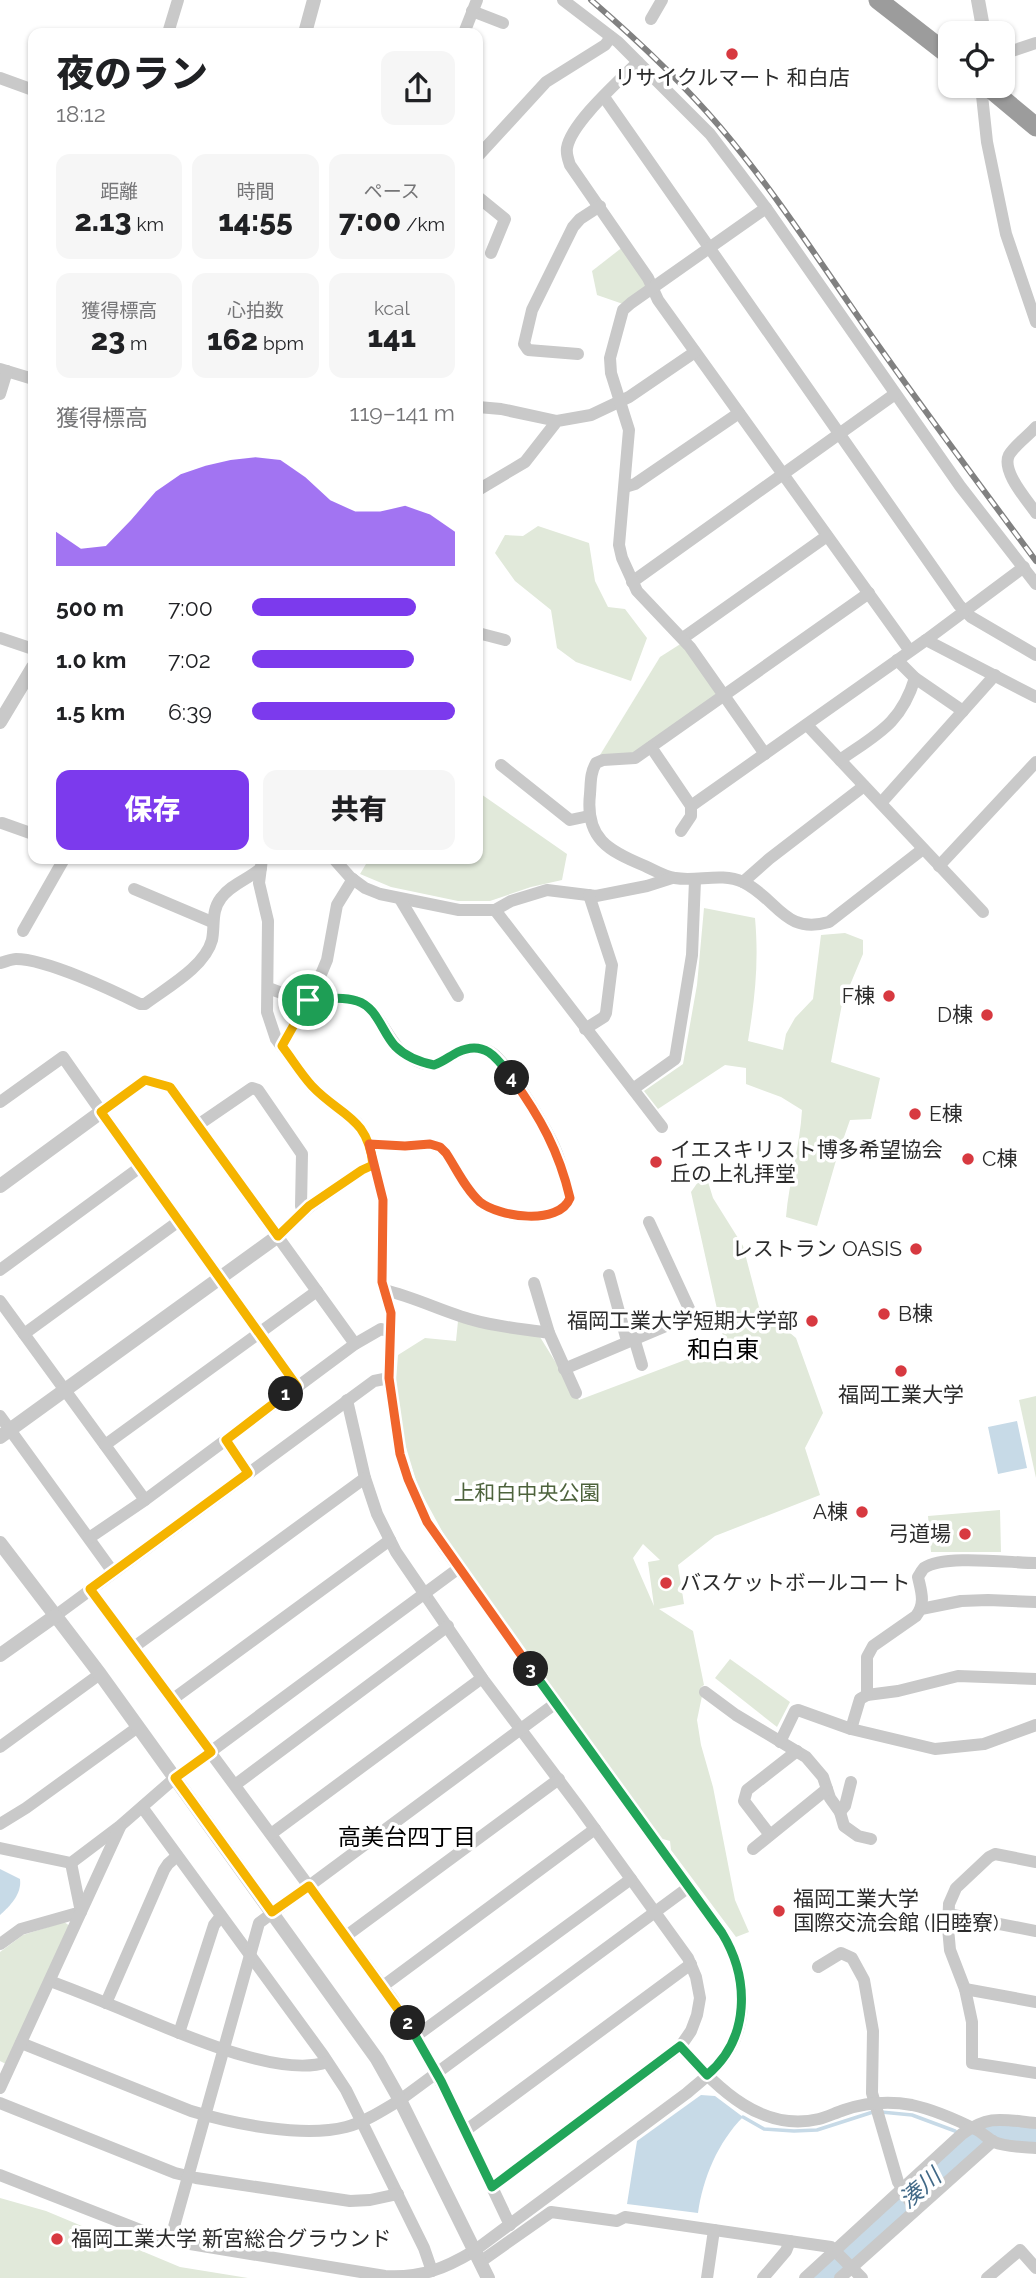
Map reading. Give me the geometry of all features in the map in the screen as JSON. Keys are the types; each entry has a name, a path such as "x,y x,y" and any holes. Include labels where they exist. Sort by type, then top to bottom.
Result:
{"highway":[{"path":"878,0 938,47"},
{"path":"1001,98 1036,127"}],"street":[{"path":"169,28 178,0"},
{"path":"306,28 314,0"},
{"path":"563,0 611,37 710,134 766,208 960,486 1036,584"},
{"path":"651,19 662,0"},
{"path":"978,0 982,21"},
{"path":"466,28 475,6 503,23"},
{"path":"483,151 546,82 605,45 611,37"},
{"path":"1015,50 1036,43"},
{"path":"638,62 580,122 567,146 570,165 648,278 658,300 910,651"},
{"path":"0,78 28,88"},
{"path":"604,97 965,611 1036,655"},
{"path":"982,98 987,142 1006,234 1036,322"},
{"path":"483,201 505,219 491,253"},
{"path":"579,354 528,350 524,344 533,310 573,227 600,206"},
{"path":"765,754 683,638 648,605 632,582 622,558 619,545 629,430 611,373 610,358 623,310 766,208"},
{"path":"483,407 557,421 591,415 620,401 695,352"},
{"path":"0,394 4,370 28,377"},
{"path":"632,582 895,394"},
{"path":"625,487 635,484 739,413"},
{"path":"483,487 525,462 557,421"},
{"path":"1035,508 1007,471 1007,460 1036,427"},
{"path":"683,638 827,536"},
{"path":"691,806 926,640 1024,567"},
{"path":"869,593 635,758 596,763 591,773 590,823 606,846 620,856 672,878 695,880 724,876 743,882 791,921 810,927 829,922 923,849"},
{"path":"483,633 505,640"},
{"path":"0,638 28,647"},
{"path":"926,640 1036,697"},
{"path":"897,660 915,678 963,711"},
{"path":"0,722 28,675"},
{"path":"881,803 995,675"},
{"path":"840,760 883,731 895,719 910,695 915,678"},
{"path":"807,725 983,912"},
{"path":"651,747 691,806 691,816 681,831"},
{"path":"939,866 1036,762"},
{"path":"501,765 570,820 589,816"},
{"path":"743,882 864,786"},
{"path":"2,823 28,832"},
{"path":"23,931 61,864"},
{"path":"0,963 14,959 50,966 145,1004 202,961 212,940 215,907 221,897 230,888 251,877 261,864"},
{"path":"261,864 259,883 268,921 267,1012 272,1030 312,1087 358,1123 369,1144 383,1200 382,1282 391,1313 389,1378 400,1454 408,1479 427,1522 733,1951 742,1986 740,2024 733,2043 718,2065 687,2093 510,2225 477,2256"},
{"path":"339,864 353,879 380,894 459,910 495,910 511,901 547,890 596,896 647,887 672,878"},
{"path":"282,1046 327,960 337,905 353,879"},
{"path":"633,1089 675,1059 692,956 695,880"},
{"path":"134,889 212,922"},
{"path":"586,1029 606,1013 612,965 589,895"},
{"path":"400,899 458,996"},
{"path":"495,910 662,1127"},
{"path":"268,988 301,999 358,1001 368,1007 393,1045 421,1062 434,1065 467,1049 479,1047 491,1052 528,1100 556,1150 570,1198 563,1207 549,1213 532,1217 513,1215 488,1208 478,1200 440,1147 430,1144 369,1144"},
{"path":"0,1102 63,1058 297,1386"},
{"path":"0,1185 145,1080 170,1087 355,1344"},
{"path":"198,1125 252,1088 258,1090 302,1154 303,1212"},
{"path":"5,1434 278,1236 303,1212 373,1165"},
{"path":"0,1270 139,1168"},
{"path":"24,1334 179,1221"},
{"path":"564,1369 692,1315 649,1222"},
{"path":"609,1275 642,1364"},
{"path":"534,1283 549,1333 576,1393"},
{"path":"384,1290 406,1294 475,1321 549,1333"},
{"path":"105,1445 317,1291"},
{"path":"0,1301 145,1500"},
{"path":"89,1538 145,1500 355,1344 381,1329 391,1332"},
{"path":"0,1655 374,1381 389,1378"},
{"path":"347,1401 365,1478 377,1514 390,1539 482,1678 559,1779 691,1964 700,1998 691,2031 680,2046 492,2187"},
{"path":"0,1416 5,1434 113,1572"},
{"path":"226,1440 248,1473"},
{"path":"134,1647 365,1478"},
{"path":"173,1699 390,1539"},
{"path":"0,1543 100,1674 377,2059 488,2278"},
{"path":"867,1695 869,1652 873,1646 916,1616 921,1609 923,1601 918,1577 923,1568 940,1562 996,1560 1036,1563"},
{"path":"0,1848 71,1863 120,1826 175,1778 459,1568"},
{"path":"90,1589 383,1986 437,2073 510,2225"},
{"path":"921,1609 961,1601 1036,1602"},
{"path":"235,1785 449,1626"},
{"path":"0,1747 100,1674"},
{"path":"851,1728 860,1699 867,1695 898,1691 958,1676 1036,1679"},
{"path":"271,1834 482,1678"},
{"path":"705,1692 736,1715 813,1763 823,1777 830,1798 840,1811 844,1826 850,1832 871,1839"},
{"path":"170,2241 259,1923 556,1703"},
{"path":"780,1742 795,1711 798,1710 851,1728 935,1749 984,1744 1036,1725"},
{"path":"0,1824 138,1727"},
{"path":"770,1835 744,1801 745,1795 747,1790 797,1751"},
{"path":"346,1936 559,1779"},
{"path":"840,1811 845,1806 851,1782"},
{"path":"753,1849 827,1789"},
{"path":"142,1807 346,2090 424,2248 432,2271"},
{"path":"0,2088 4,2068 21,2043 120,1826"},
{"path":"383,1986 595,1829"},
{"path":"1036,1862 995,1854 989,1857 956,1888 948,1914 950,1950 965,1989 972,2022 972,2063 1036,2073"},
{"path":"106,2003 164,1870 177,1856"},
{"path":"71,1863 81,1912"},
{"path":"416,2036 631,1879"},
{"path":"21,2043 205,2115 307,2131 348,2126 400,2100 689,1886"},
{"path":"0,1944 21,1929 81,1912"},
{"path":"948,1914 1036,1931"},
{"path":"179,2033 214,1925 221,1916"},
{"path":"818,1967 841,1953 852,1958 864,1980 873,2031 872,2093 902,2192 913,2208"},
{"path":"465,2131 691,1964"},
{"path":"50,1981 223,2050 299,2066 327,2062"},
{"path":"965,1989 1036,2002"},
{"path":"680,2046 707,2075 753,2111 768,2119 782,2122 818,2119 845,2109 896,2103 917,2106 971,2128 993,2141 1036,2148"},
{"path":"0,2103 188,2176 350,2201 398,2194"},
{"path":"805,2278 971,2128 977,2124 1004,2119 1036,2123"},
{"path":"840,2278 913,2208 993,2141"},
{"path":"0,2175 170,2241 326,2272 405,2277 448,2267 477,2256 551,2212 617,2221 625,2217 831,2247 862,2278"},
{"path":"707,2278 714,2230"},
{"path":"763,2278 786,2251 790,2241"},
{"path":"987,2278 1020,2250 1036,2268"}],"green space":[{"path":"624,246 649,285 623,304 597,295 592,271"},
{"path":"538,526 589,543 595,581 608,607 625,609 647,638 631,681 576,662 557,648 551,610 515,581 495,553 505,535 523,536"},
{"path":"682,643 718,694 634,754 600,755 660,657"},
{"path":"483,795 567,854 562,880 490,901 458,901 391,887 360,874 366,864 483,864"},
{"path":"704,908 755,918 756,980 748,1041 783,1050 786,1034 795,1018 813,999 821,935 845,933 863,940 863,954 842,1004 831,1062 880,1078 871,1119 850,1120 817,1226 786,1217 802,1110 781,1097 746,1084 746,1068 725,1065 658,1109 644,1091 683,1064 697,985"},
{"name":"上和白中央公園","path":"705,1172 713,1198 743,1246 759,1307 796,1338 823,1413 805,1448 820,1495 715,1536 678,1565 684,1604 659,1609 693,1631 704,1685 701,1687 697,1720 701,1745 713,1787 735,1900 749,1932 736,1937 671,1850 670,1841 659,1838 448,1542 418,1487 402,1434 396,1381 398,1355 425,1338 456,1341 458,1321 540,1337 579,1400 693,1357 723,1336 691,1192","holes":["643,1544 660,1560 648,1562 654,1606 633,1558"]},
{"path":"1036,1396 1036,1478 1019,1400"},
{"name":"弓道場","path":"1000,1510 1001,1552 931,1552 928,1516"},
{"path":"730,1659 790,1702 777,1727 715,1678"},
{"path":"64,1922 70,1926 6,2064 0,2061 0,1952 23,1935"},
{"name":"福岡工業大学 新宮総合グラウンド","path":"0,2198 46,2211 180,2267 248,2278 0,2278"}],"water":[{"path":"1017,1421 1027,1468 998,1474 988,1427"},
{"path":"0,1869 20,1879 20,1884 15,1899 0,1915"},
{"path":"701,2095 715,2096 743,2117 726,2138 713,2161 698,2213 627,2204 637,2141"}],"waterway":[{"path":"743,2117 764,2129 794,2131 817,2130 873,2112"},
{"path":"881,2112 912,2115 955,2131 968,2145"},
{"name":"湊川","path":"818,2278 968,2145 996,2129 1036,2132"}],"railway":[{"path":"591,0 674,77 741,152 1036,561"}],"place":[{"name":"リサイクルマート 和白店","path":"732,54"},
{"name":"F棟","path":"889,996"},
{"name":"D棟","path":"987,1015"},
{"name":"E棟","path":"915,1114"},
{"name":"C棟","path":"968,1159"},
{"name":"イエスキリスト博多希望協会 丘の上礼拝堂","path":"656,1162"},
{"name":"レストラン OASIS","path":"916,1249"},
{"name":"B棟","path":"884,1314"},
{"name":"福岡工業大学短期大学部","path":"812,1321"},
{"name":"福岡工業大学","path":"901,1371"},
{"name":"A棟","path":"862,1512"},
{"name":"弓道場","path":"965,1534"},
{"name":"バスケットボールコート","path":"666,1583"},
{"name":"福岡工業大学 国際交流会館 (旧睦寮)","path":"779,1911"},
{"name":"福岡工業大学 新宮総合グラウンド","path":"57,2239"}],"district":[{"name":"和白東","path":"723,1350"},
{"name":"高美台四丁目","path":"407,1837"}],"route":[{"path":"308,1000 282,1046 312,1087 358,1123 369,1144 373,1165 309,1206 278,1236 170,1087 145,1080 101,1112 297,1386 226,1440 248,1473 90,1589 211,1752 175,1778 272,1912 309,1886 392,1999 419,2041 492,2187 680,2046 707,2075 718,2065 733,2043 740,2024 742,1986 733,1951 722,1933 427,1522 400,1454 389,1378 391,1313 382,1282 383,1200 369,1144 430,1144 440,1147 472,1193 488,1208 532,1217 563,1207 570,1198 556,1150 528,1100 491,1052 479,1047 457,1052 434,1065 421,1062 393,1045 368,1007 358,1001 308,1000"}]}
